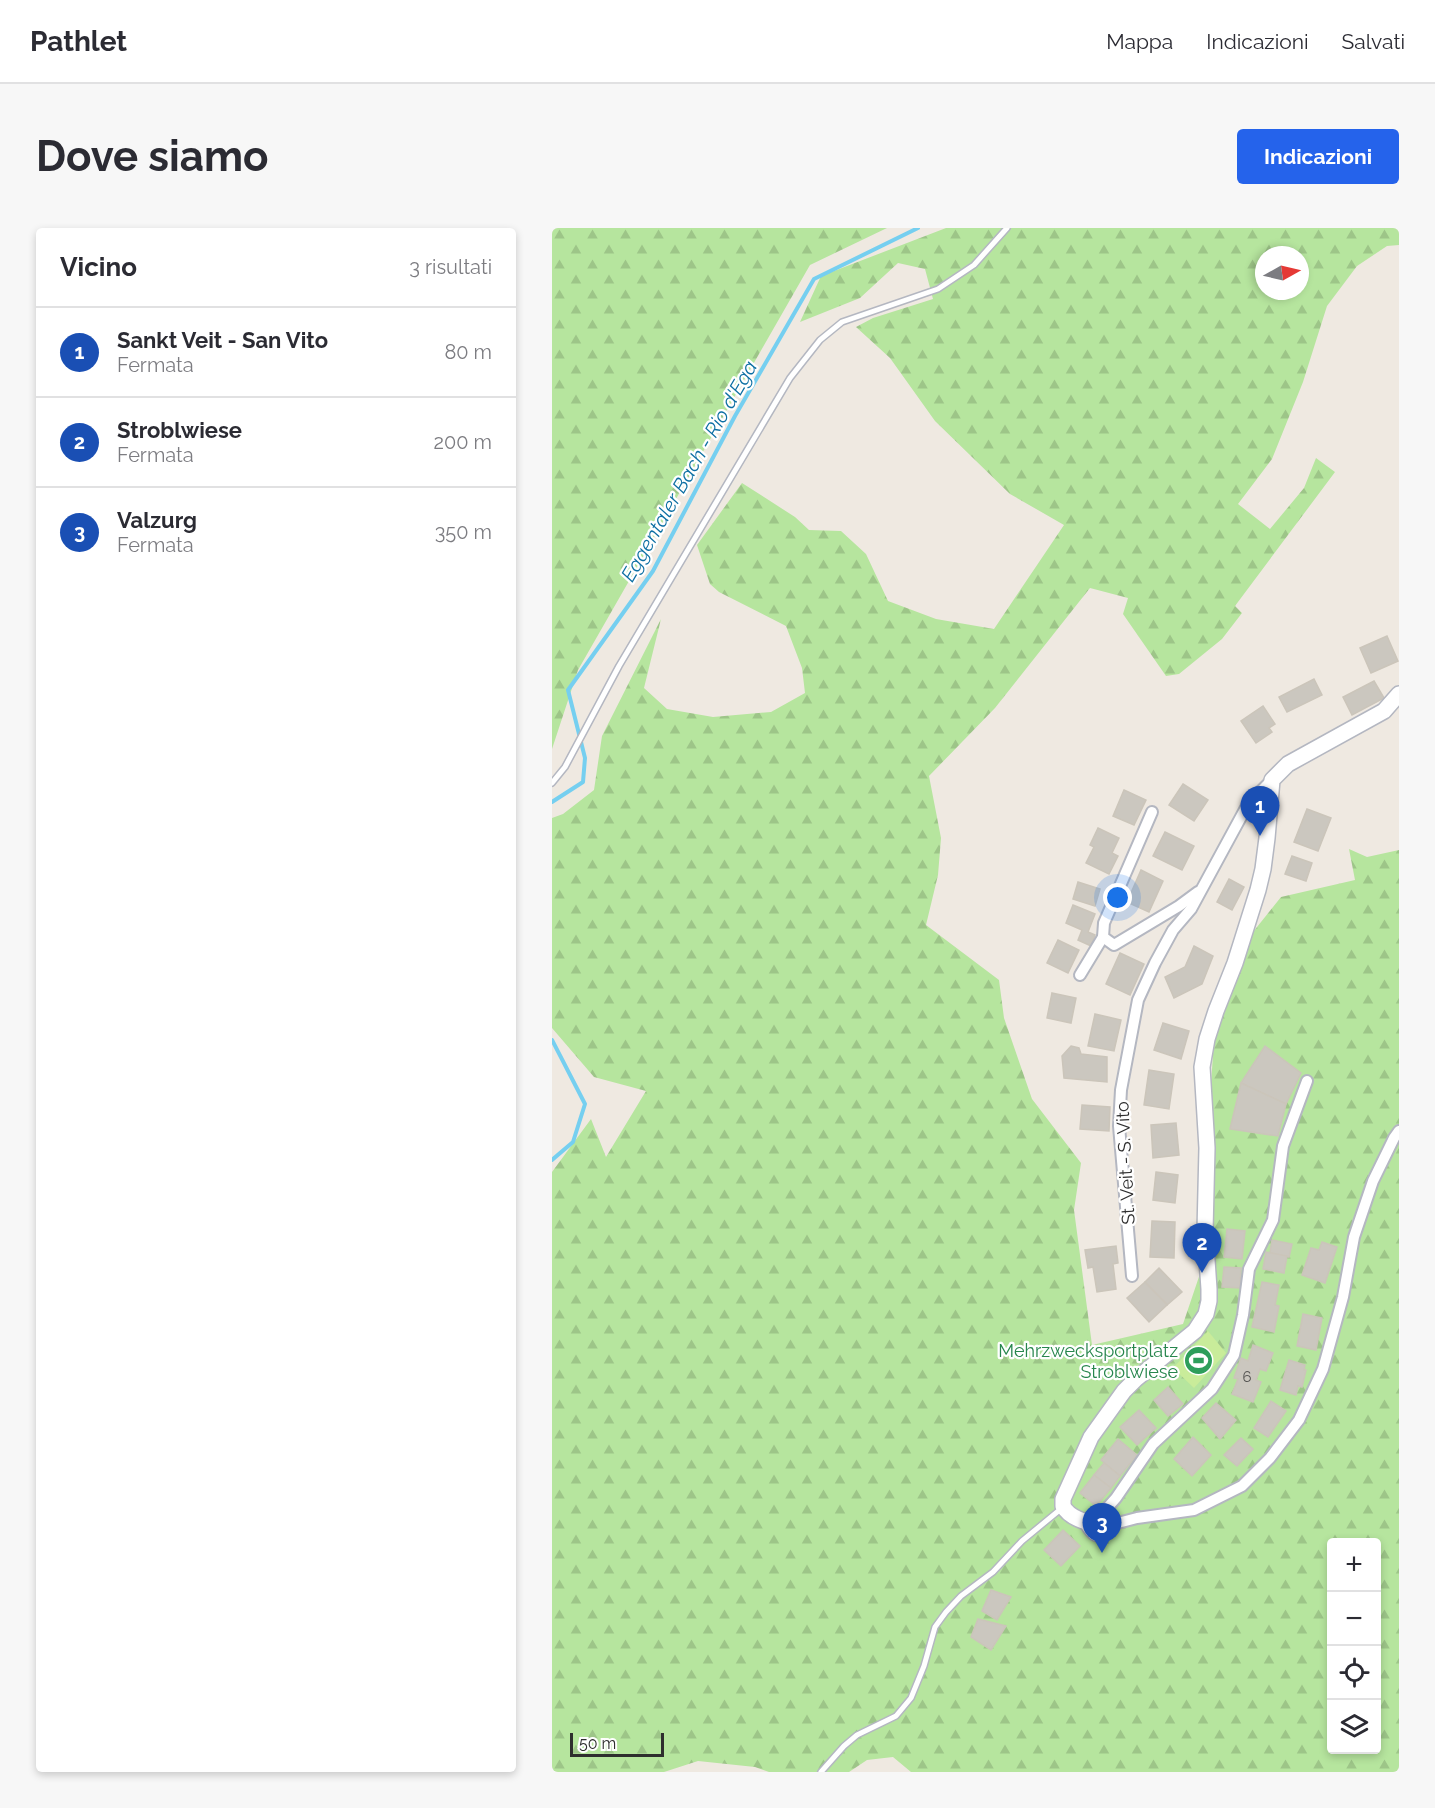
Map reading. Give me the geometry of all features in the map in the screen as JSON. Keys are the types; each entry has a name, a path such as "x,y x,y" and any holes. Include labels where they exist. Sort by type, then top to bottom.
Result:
{"street":[{"path":"1399,694 1384,711 1288,764 1272,780 1267,838 1258,890 1235,963 1207,1039 1202,1067 1207,1148 1205,1231 1209,1289 1206,1314 1195,1331 1130,1385 1091,1437 1063,1500 1063,1506 1070,1515 1101,1525 1194,1510 1242,1486 1270,1458 1299,1420 1323,1369 1343,1297 1354,1237 1373,1181 1399,1131"},
{"name":"St. Veit - S. Vito","path":"1132,1276 1119,1126 1121,1090 1138,1000 1173,930 1191,909 1248,804 1272,780"},
{"path":"1080,975 1102,937 1104,923 1152,812"},
{"name":"St. Veit - S. Vito","path":"1102,937 1114,945 1179,906 1202,889"},
{"path":"1101,1525 1100,1516 1116,1498 1153,1444 1212,1389 1234,1355 1244,1315 1249,1269 1273,1220 1283,1146 1307,1081"}],"lane":[{"path":"552,783 565,767 619,666 790,378 820,340 842,322 938,290 974,265 1006,228"},
{"path":"821,1772 857,1735 896,1716 911,1698 924,1666 935,1628 946,1612 961,1596 993,1572 1022,1541 1063,1506"}],"green space":[{"path":"552,228 887,228 810,265 578,670 552,749"},
{"path":"946,228 1399,228 1399,245 1387,246 1357,266 1327,306 1303,382 1272,459 1238,504 1270,529 1304,488 1316,458 1335,472 1235,606 1242,613 1222,639 1179,674 1166,676 1123,614 1128,598 1090,588 995,708 929,776 941,838 938,875 926,925 999,980 1004,1018 1032,1099 1081,1163 1074,1210 1092,1345 1183,1324 1206,1256 1206,1157 1216,1011 1249,937 1281,897 1355,880 1349,849 1367,857 1399,850 1399,1772 911,1772 893,1757 867,1760 849,1772 769,1772 755,1767 698,1761 664,1772 552,1772 552,1172 591,1119 606,1157 646,1091 594,1077 552,1028 552,818 563,814 594,790 602,736 661,619 644,688 667,709 713,717 771,712 805,693 802,668 786,626 719,592 710,584 697,545 742,483 795,517 809,530 841,531 866,554 888,601 936,619 994,629 1064,525 1010,494 935,421 890,358 856,327 873,318 933,299 925,269 898,263 860,298 800,322 821,276"},
{"name":"Mehrzwecksportplatz Stroblwiese","path":"1208,1331 1226,1353 1194,1388 1173,1368"}],"building":[{"path":"1387,636 1398,661 1371,673 1360,648"},
{"path":"1314,679 1322,695 1287,712 1279,697"},
{"path":"1374,681 1384,698 1352,715 1343,697"},
{"path":"1263,706 1275,724 1269,728 1272,732 1256,743 1241,721"},
{"path":"1183,784 1208,800 1194,821 1169,805"},
{"path":"1124,790 1146,800 1134,825 1113,816"},
{"path":"1307,809 1331,818 1318,851 1294,842"},
{"path":"1098,828 1119,838 1112,853 1118,856 1109,874 1086,863 1094,847 1090,845"},
{"path":"1165,832 1194,846 1182,870 1153,856"},
{"path":"1292,856 1312,863 1306,881 1285,874"},
{"path":"1141,870 1163,881 1149,912 1127,902"},
{"path":"1229,879 1244,887 1232,910 1217,902"},
{"path":"1078,882 1100,889 1095,906 1073,899"},
{"path":"1073,905 1095,914 1088,932 1095,935 1091,946 1078,940 1082,930 1066,923"},
{"path":"1058,940 1079,950 1068,973 1047,963"},
{"path":"1194,946 1213,956 1202,984 1174,998 1165,977 1185,967"},
{"path":"1120,953 1144,964 1130,995 1106,984"},
{"path":"1052,993 1076,998 1071,1023 1047,1018"},
{"path":"1095,1014 1121,1020 1114,1051 1088,1046"},
{"path":"1163,1023 1189,1031 1181,1059 1154,1050"},
{"path":"1071,1046 1079,1048 1081,1054 1107,1057 1107,1082 1064,1078 1062,1056"},
{"path":"1265,1046 1301,1073 1286,1104 1241,1083"},
{"path":"1149,1070 1174,1074 1169,1109 1144,1105"},
{"path":"1241,1083 1286,1104 1278,1136 1230,1129"},
{"path":"1082,1105 1110,1107 1109,1131 1080,1129"},
{"path":"1176,1123 1179,1155 1153,1158 1151,1125"},
{"path":"1156,1172 1178,1175 1175,1203 1153,1200"},
{"path":"1152,1221 1175,1222 1174,1258 1150,1257"},
{"path":"1227,1229 1245,1231 1242,1259 1224,1257"},
{"path":"1272,1240 1292,1244 1289,1257 1270,1253"},
{"path":"1322,1242 1337,1247 1325,1283 1302,1275 1311,1248 1319,1250"},
{"path":"1116,1246 1118,1263 1113,1264 1116,1289 1097,1292 1093,1267 1088,1268 1085,1250"},
{"path":"1266,1252 1287,1256 1284,1273 1263,1269"},
{"path":"1224,1267 1241,1268 1240,1288 1222,1287"},
{"path":"1159,1268 1182,1292 1167,1305 1145,1282"},
{"path":"1145,1282 1167,1305 1149,1322 1127,1298"},
{"path":"1262,1282 1279,1285 1275,1305 1279,1306 1274,1332 1252,1327"},
{"path":"1303,1314 1322,1318 1316,1350 1297,1346"},
{"path":"1253,1345 1273,1353 1266,1371 1260,1369 1256,1380 1261,1382 1253,1402 1232,1394 1238,1379 1234,1378 1241,1358 1248,1361"},
{"path":"1289,1360 1305,1365 1304,1370 1306,1370 1302,1387 1298,1386 1296,1395 1280,1390"},
{"path":"1168,1387 1183,1404 1168,1416 1154,1400"},
{"path":"1271,1401 1286,1411 1268,1437 1254,1428"},
{"path":"1216,1403 1236,1420 1220,1439 1202,1418"},
{"path":"1139,1410 1156,1428 1137,1445 1120,1427"},
{"path":"1193,1437 1211,1455 1192,1476 1174,1459"},
{"path":"1241,1438 1253,1449 1237,1466 1224,1455"},
{"path":"1118,1439 1137,1455 1120,1476 1101,1460"},
{"path":"1104,1463 1120,1476 1111,1488 1094,1475"},
{"path":"1094,1475 1111,1488 1096,1506 1080,1493"},
{"path":"1063,1530 1080,1546 1061,1566 1044,1550"},
{"path":"991,1590 1011,1597 997,1620 982,1611"},
{"path":"978,1619 1006,1626 991,1650 971,1637"}],"waterway":[{"name":"Eggentaler Bach - Rio d'Ega","path":"552,802 583,782 585,758 568,690 653,571 735,416 814,279 918,228"},
{"name":"Eggentaler Bach - Rio d'Ega","path":"552,1040 585,1104 573,1142 552,1160"}],"place":[{"name":"Sankt Veit - San Vito","path":"1260,836"},
{"name":"Stroblwiese","path":"1202,1273"},
{"name":"Mehrzwecksportplatz Stroblwiese","path":"1199,1360"},
{"name":"Valzurg","path":"1102,1553"}]}
